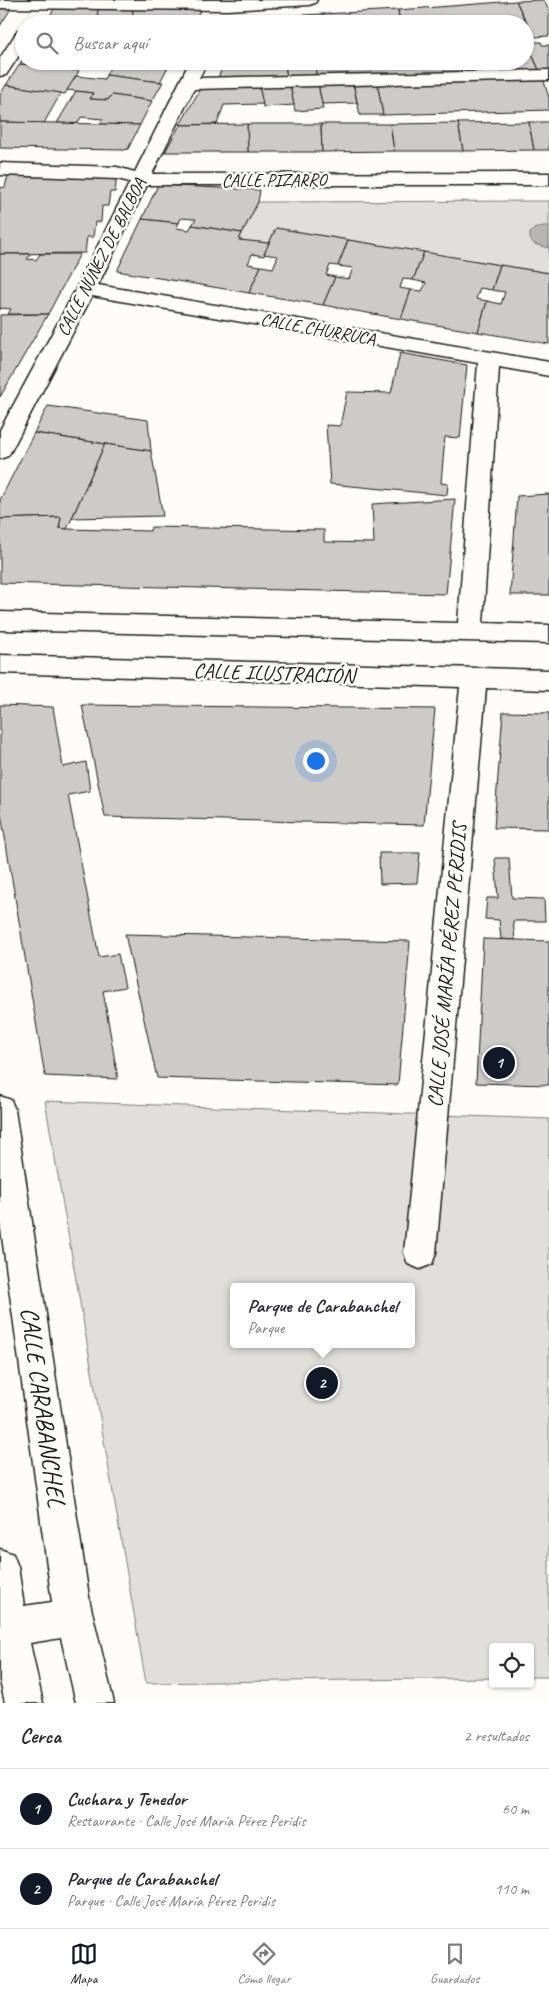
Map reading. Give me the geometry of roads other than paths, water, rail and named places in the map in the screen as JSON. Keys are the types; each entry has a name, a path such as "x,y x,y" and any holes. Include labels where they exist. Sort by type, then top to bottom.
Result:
{"street":[{"path":"0,2 230,3 309,0"},
{"path":"36,15 44,2"},
{"path":"224,15 230,3"},
{"path":"0,71 15,48"},
{"name":"CALLE NÚÑEZ DE BALBOA","path":"0,451 86,289 195,70"},
{"path":"188,84 549,75"},
{"name":"CALLE PIZARRO","path":"0,169 118,173 140,179 549,179"},
{"name":"CALLE CHURRUCA","path":"86,289 549,369"},
{"path":"470,631 489,359"},
{"name":"CALLE ILUSTRACIÓN","path":"0,621 549,634"},
{"name":"CALLE ILUSTRACIÓN","path":"0,664 549,680"},
{"name":"CALLE JOSÉ MARÍA PÉREZ PERIDIS","path":"420,1253 474,678"},
{"name":"CALLE CARABANCHEL","path":"0,1110 74,1617 96,1703"},
{"path":"0,1567 4,1630 24,1703"},
{"path":"4,1630 74,1617"}],"place":[{"name":"Cuchara y Tenedor","path":"499,1063"},
{"name":"Parque de Carabanchel","path":"322,1383"}]}
